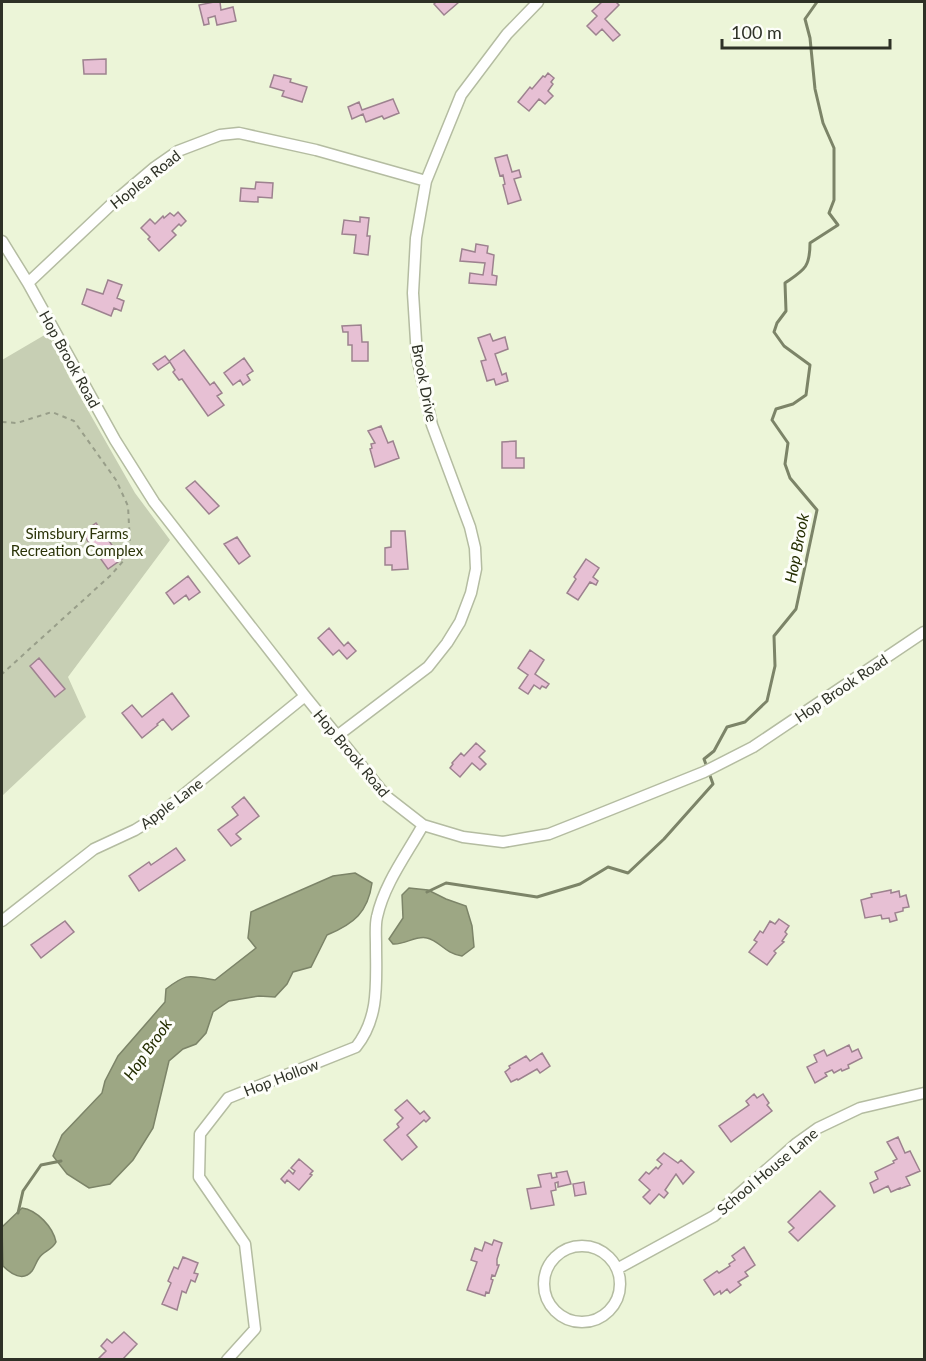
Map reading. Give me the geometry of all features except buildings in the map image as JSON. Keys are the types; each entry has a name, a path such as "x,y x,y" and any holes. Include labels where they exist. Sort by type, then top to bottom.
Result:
{"street":[{"name":"Brook Drive","path":"338,736 428,667 460,622 471,593 476,569 475,548 470,526 432,425 417,357 413,293 416,238 426,181 460,95 507,34 538,2"},
{"name":"Hoplea Road","path":"28,283 154,167 178,151 220,135 238,133 426,181"},
{"name":"Hop Brook Road","path":"2,241 28,283 115,440 153,502 387,797 423,825 463,837 503,842 549,834 708,770 763,741 924,632"},
{"name":"Apple Lane","path":"2,921 94,849 135,830 156,817 305,696"},
{"name":"Hop Hollow","path":"227,1359 255,1329 245,1244 199,1176 200,1134 228,1098 356,1047 360,1042 375,1006 377,917 390,884 423,825"},
{"name":"School House Lane","path":"617,1269 714,1216 797,1143 818,1128 860,1108 924,1093"},
{"path":"576,1246 589,1246 601,1251 610,1258 617,1269 620,1293 615,1304 597,1320 585,1322 566,1319 549,1304 544,1292 547,1268 554,1257 576,1246"}],"path":[{"path":"2,422 17,423 52,412 74,421 116,480 124,497 128,506 130,544 125,559 111,575 2,674"}],"green space":[{"name":"Simsbury Farms Recreation Complex","path":"48,333 69,377 135,493 170,540 68,677 86,717 2,796 2,360"}],"water":[{"path":"355,873 372,883 367,902 352,921 327,935 311,967 293,972 287,984 275,997 259,996 229,1001 213,1012 206,1033 196,1044 183,1049 169,1061 153,1128 133,1160 110,1184 89,1188 67,1174 53,1156 62,1135 102,1093 105,1081 118,1056 165,1002 166,989 179,980 189,977 215,980 256,948 248,938 251,912 333,876"},
{"path":"409,888 428,890 466,906 472,926 474,947 462,956 423,937 393,944 389,939 403,918 402,895"},
{"path":"22,1208 28,1209 44,1220 56,1242 39,1258 32,1271 25,1276 13,1274 3,1266 2,1227"}],"waterway":[{"name":"Hop Brook","path":"427,892 446,883 537,897 580,884 608,867 628,873 664,839 713,784 704,759 714,751 727,727 745,722 767,701 775,666 774,636 796,609 817,510 790,478 785,464 788,443 772,420 776,409 793,404 806,395 810,365 784,346 774,332 777,323 786,311 785,283 805,268 809,258 810,243 838,225 829,213 834,200 834,148 823,123 815,89 810,38 805,19 817,2"},
{"name":"Hop Brook","path":"18,1213 23,1191 41,1165 61,1161"}]}
